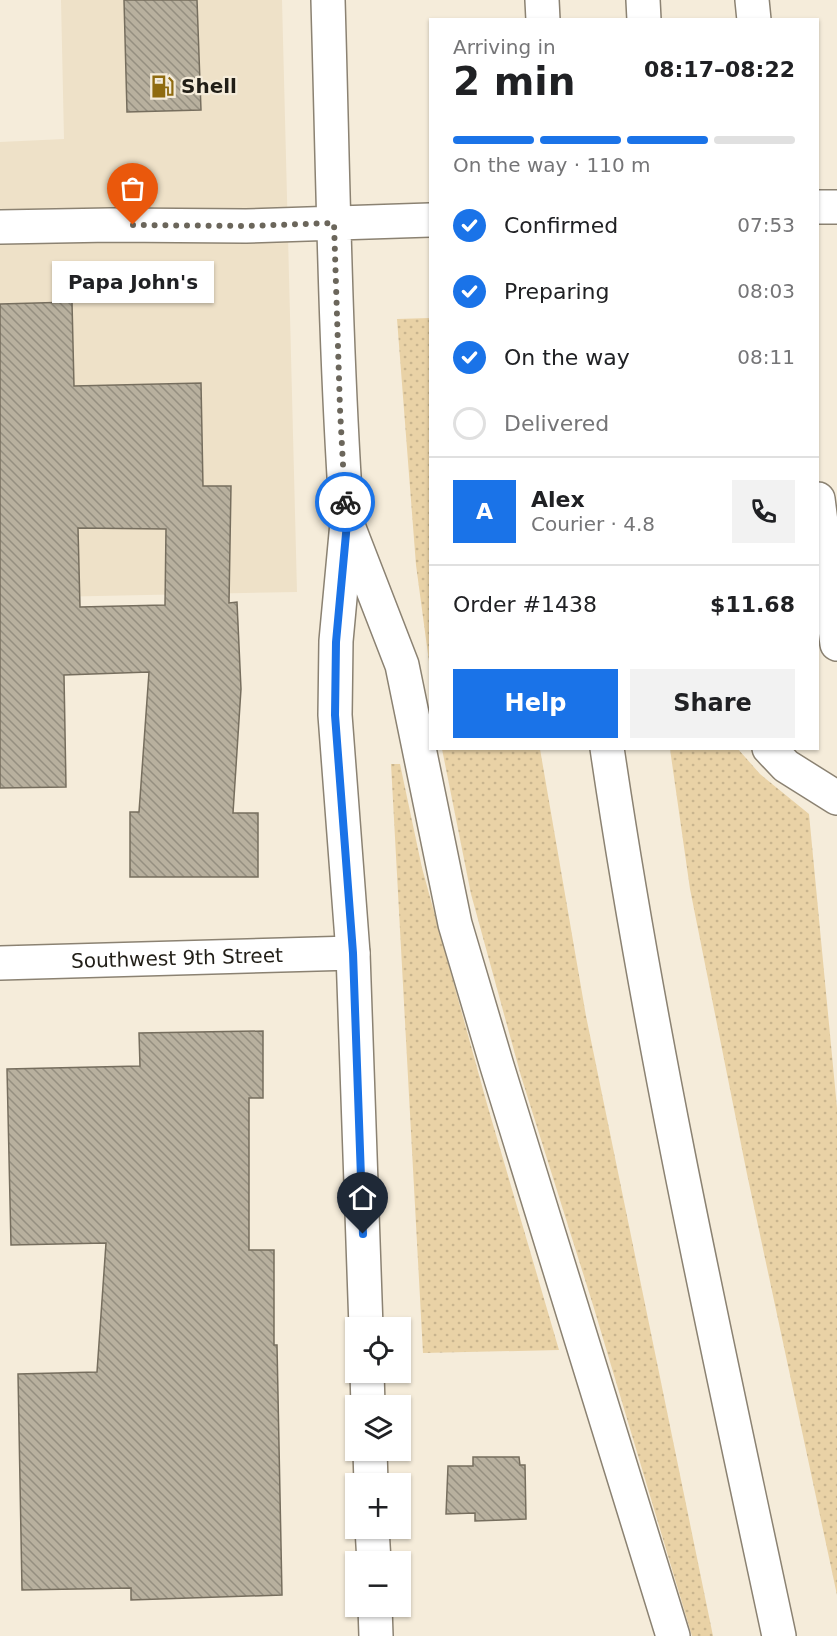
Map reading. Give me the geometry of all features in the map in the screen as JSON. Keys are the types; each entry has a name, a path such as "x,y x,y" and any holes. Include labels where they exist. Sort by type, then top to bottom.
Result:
{"main road":[{"path":"328,0 340,431 347,523 336,642 335,715 353,953 366,1317"},
{"path":"542,0 543,18"},
{"path":"643,0 644,18"},
{"path":"752,0 754,18"},
{"path":"819,207 837,207"},
{"path":"0,227 246,226 429,220"},
{"path":"819,507 837,644"},
{"path":"347,523 402,665 455,924 673,1636"},
{"path":"607,750 643,973 693,1227 780,1636"},
{"path":"771,750 786,766 837,798"},
{"name":"Southwest 9th Street","path":"0,963 353,953"},
{"path":"375,1617 376,1636"}],"shaded area":[{"path":"61,0 282,0 297,592 0,598 0,142 64,139"},
{"path":"429,318 429,662 416,565 397,319"},
{"path":"442,750 540,750 586,1016 713,1636 692,1636 593,1305 521,1076 471,894"},
{"path":"670,750 739,750 760,774 809,814 837,1108 837,1595 747,1174 690,889"},
{"path":"391,764 400,764 422,868 487,1104 559,1350 423,1353"}],"building":[{"path":"124,0 197,0 201,110 127,112"},
{"path":"72,302 74,386 201,383 203,486 231,486 229,603 237,602 241,689 233,813 258,813 258,877 130,877 130,812 139,812 149,672 64,675 66,787 0,788 0,304","holes":["78,528 166,529 165,605 80,607"]},
{"path":"263,1031 263,1098 249,1098 249,1250 274,1250 274,1345 277,1345 282,1595 131,1600 131,1588 22,1590 18,1374 97,1372 106,1243 11,1245 7,1069 140,1066 139,1033"},
{"path":"473,1457 519,1457 520,1465 525,1465 526,1519 475,1521 475,1513 446,1514 448,1466 473,1466"}],"way so far":[{"path":"133,225 246,226 334,223 345,502"}],"place":[{"name":"Shell","path":"163,86"},
{"name":"Papa John's","path":"133,225"}],"route":[{"path":"345,502 347,523 336,642 335,715 353,953 363,1234"}]}
